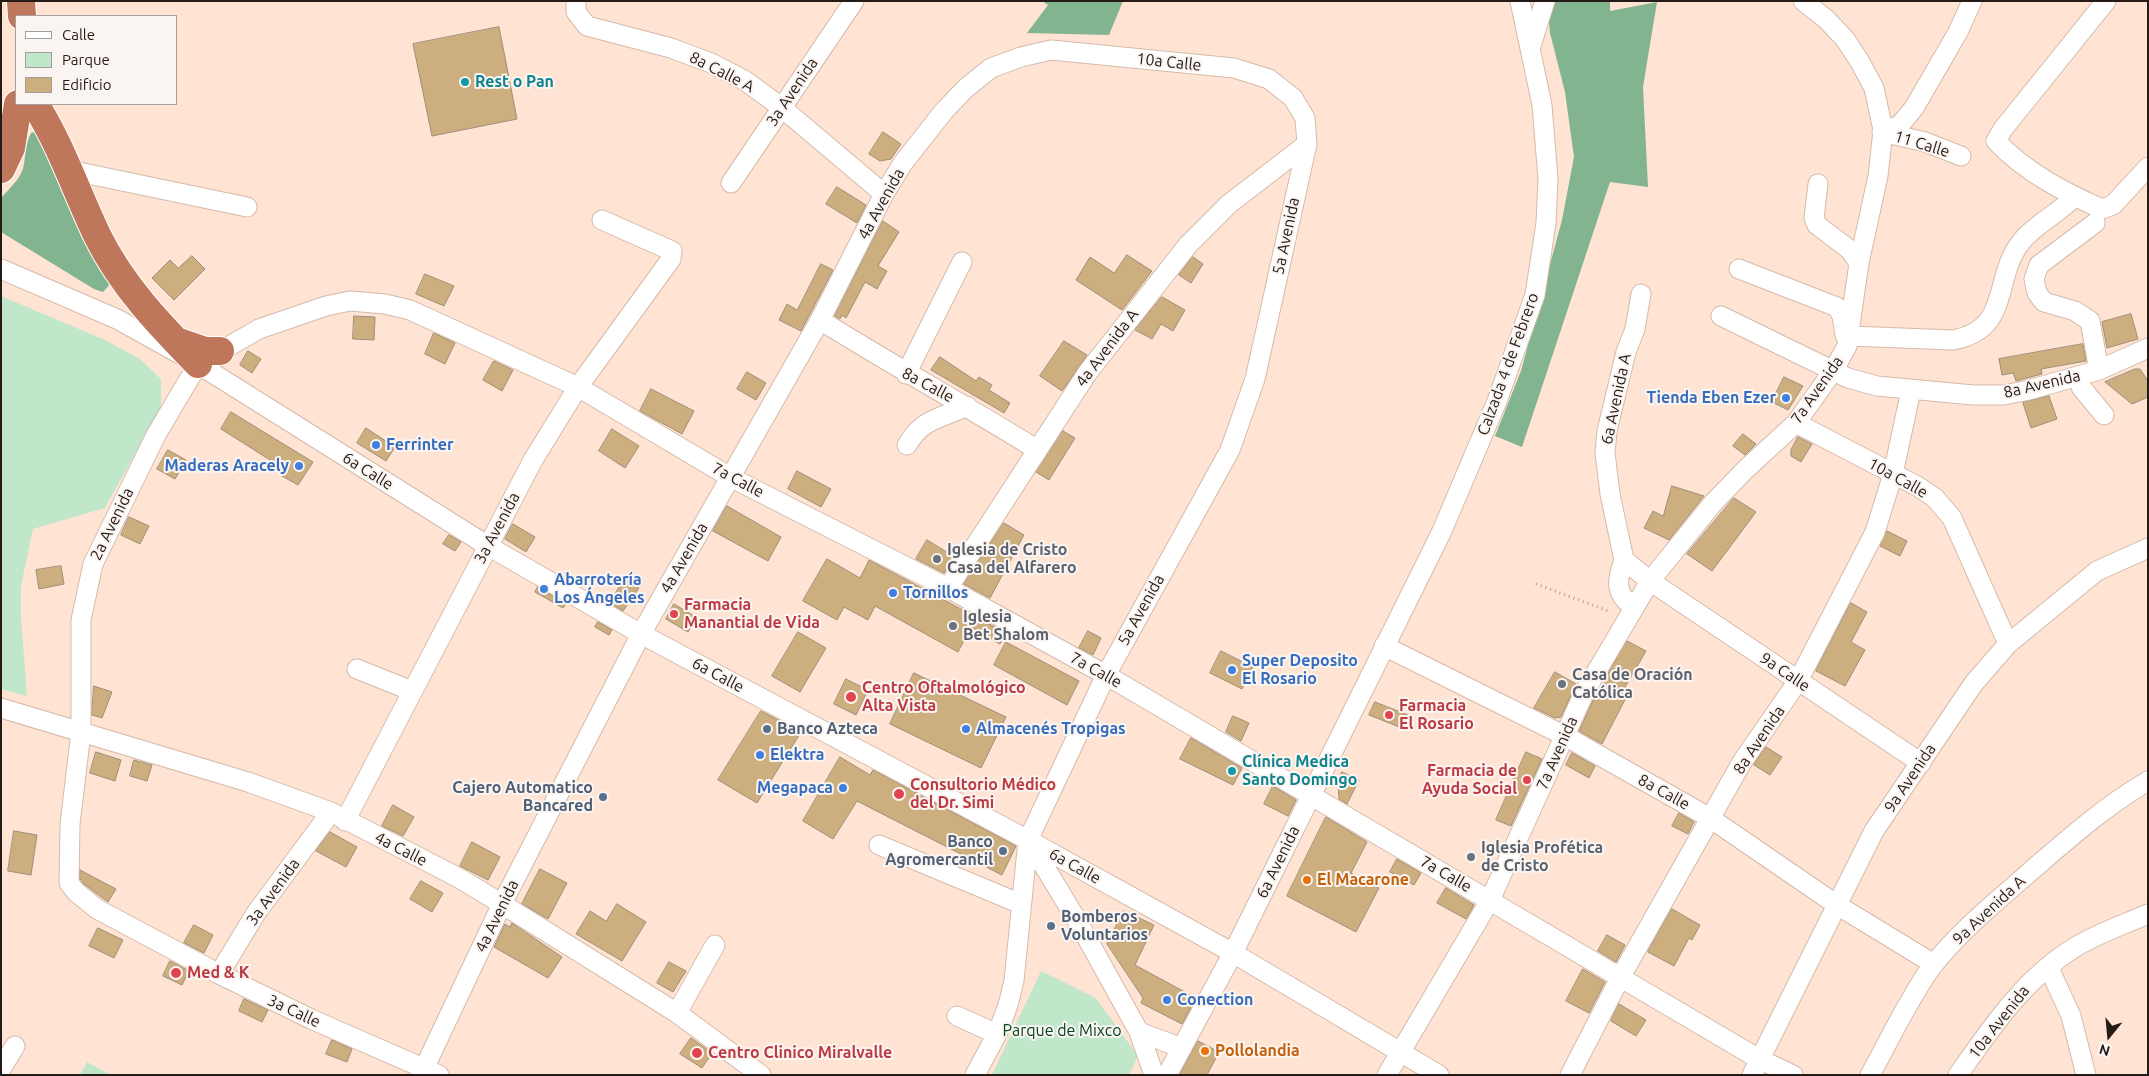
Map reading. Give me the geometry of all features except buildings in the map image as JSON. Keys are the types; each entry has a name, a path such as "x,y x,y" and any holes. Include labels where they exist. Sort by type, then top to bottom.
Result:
{"highway":[{"path":"1,169 11,148 18,105"},
{"path":"36,105 50,128 98,236 121,278 144,308 176,340 209,358"}],"street":[{"name":"8a Calle A","path":"576,1 576,12 587,26 671,48 712,63 744,80 781,107 884,194"},
{"name":"3a Avenida","path":"732,183 781,107 854,1"},
{"path":"1531,47 1545,1"},
{"name":"11 Calle","path":"1803,1 1826,19 1845,39 1860,62 1874,88 1882,131 1925,142 1961,156"},
{"path":"1882,131 1899,126 1914,108 1958,32 1972,1"},
{"path":"2106,1 2003,129 1996,141 2027,168 2074,196 2102,209 2113,205 2148,167"},
{"name":"Calzada 4 de Febrero","path":"1384,646 1442,531 1497,401 1535,295 1546,223 1548,179 1542,105 1520,2"},
{"name":"10a Calle","path":"991,68 1021,57 1051,50 1234,68 1269,80 1293,98 1305,118 1307,144"},
{"name":"4a Avenida","path":"428,1073 502,904 641,634 820,320 884,194 903,163 944,111 966,88 991,68"},
{"name":"7a Avenida","path":"1387,1075 1490,900 1594,674 1650,581 1714,502 1746,468 1796,424 1833,371 1849,341 1859,263 1878,176 1882,131"},
{"name":"4a Avenida A","path":"948,588 1036,449 1088,372 1188,245 1229,204 1307,144"},
{"name":"5a Avenida","path":"975,1075 996,1034 1008,1005 1014,981 1028,840 1106,675 1230,450 1255,378 1307,144"},
{"path":"69,170 247,207"},
{"path":"1818,184 1814,218 1817,225 1850,250 1859,263"},
{"name":"7a Avenida","path":"1849,341 1953,340 1978,332 1988,323 1996,307 2010,260 2021,241 2074,196"},
{"name":"3a Avenida","path":"219,974 256,913 338,816 412,691 533,460 578,387 668,265 672,251 602,220"},
{"path":"2095,223 2039,265 2034,279 2037,293 2044,302 2085,315 2090,321 2099,370"},
{"path":"906,374 962,262"},
{"name":"6a Calle","path":"1,269 209,358 488,546 641,634 1028,840 1233,953 1439,1075"},
{"path":"1739,269 1837,307 1842,316 1849,341"},
{"name":"6a Avenida A","path":"1624,560 1610,494 1605,453 1607,431 1626,352 1635,329 1641,294"},
{"name":"7a Calle","path":"350,301 385,304 410,310 578,387 730,477 948,588 1106,675 1620,978 1756,1067 1792,1075"},
{"name":"2a Avenida","path":"76,892 69,883 70,824 81,732 81,620 93,564 156,435 209,358 260,329 326,306 350,301"},
{"name":"8a Avenida","path":"1721,316 1848,378 1877,386 1973,395 2004,395 2078,376 2099,370 2144,350"},
{"name":"8a Calle","path":"820,320 906,374 967,406 1036,449"},
{"path":"2078,376 2081,387 2104,415"},
{"name":"8a Avenida","path":"1570,1075 1620,978 1742,762 1798,681 1875,532 1893,474 1911,390"},
{"path":"907,445 914,433 925,423 967,406"},
{"name":"10a Calle","path":"1796,424 1935,498 1952,518 2008,644"},
{"name":"9a Avenida","path":"1756,1067 1874,831 1974,683 2008,644 2097,571 2148,548"},
{"path":"1630,613 1619,592 1619,576 1624,560 1650,581"},
{"name":"9a Calle","path":"1650,581 1921,763"},
{"name":"8a Calle","path":"1384,646 1565,736 1710,818 1837,905 1929,961"},
{"name":"6a Avenida","path":"1167,1075 1233,953 1384,646"},
{"path":"357,669 412,691"},
{"name":"4a Calle","path":"1,708 248,782 338,816 458,878 502,904 672,1009 740,1069 762,1075"},
{"name":"9a Avenida A","path":"1870,1075 1911,997 1944,952 1988,908 2050,855 2120,797 2148,781"},
{"path":"1028,840 1078,922 1139,1032 1154,1075"},
{"path":"880,845 1021,904"},
{"name":"3a Calle","path":"76,892 98,908 219,974 428,1073"},
{"name":"10a Avenida","path":"1958,1075 2004,1011 2028,984 2077,946 2148,914"},
{"path":"672,1009 715,945"},
{"path":"672,1009 696,955"},
{"path":"2049,968 2071,1016 2086,1075"},
{"path":"957,1016 996,1034"},
{"path":"1139,1032 1182,1048"},
{"path":"1,1069 15,1046"}],"path":[{"path":"1536,584 1630,613"}],"green space":[{"path":"1042,1 1123,1 1109,35 1027,33 1048,5"},
{"path":"1553,1 1610,1 1610,11 1657,2 1643,87 1648,187 1610,182 1522,447 1495,436 1521,371 1562,220 1574,157 1565,92 1550,33 1548,11"},
{"path":"35,132 40,137 111,283 103,292 94,289 1,232 1,198 21,173 29,137 31,133"},
{"path":"1,296 105,340 140,359 161,379 161,407 105,508 33,529 21,586 21,618 27,696 1,689"},
{"name":"Parque de Mixco","path":"1041,971 1096,998 1138,1056 1129,1075 992,1075"},
{"path":"87,1062 111,1075 80,1075"}],"place":[{"name":"Rest o Pan","path":"465,82"},
{"name":"Tienda Eben Ezer","path":"1786,398"},
{"name":"Ferrinter","path":"376,445"},
{"name":"Maderas Aracely","path":"299,466"},
{"name":"Iglesia de Cristo Casa del Alfarero","path":"937,559"},
{"name":"Abarrotería Los Ángeles","path":"544,589"},
{"name":"Tornillos","path":"893,593"},
{"name":"Farmacia Manantial de Vida","path":"674,614"},
{"name":"Iglesia Bet Shalom","path":"953,626"},
{"name":"Super Deposito El Rosario","path":"1232,670"},
{"name":"Casa de Oración Católica","path":"1562,684"},
{"name":"Centro Oftalmológico Alta Vista","path":"851,697"},
{"name":"Farmacia El Rosario","path":"1389,715"},
{"name":"Banco Azteca","path":"767,729"},
{"name":"Almacenés Tropigas","path":"966,729"},
{"name":"Elektra","path":"760,755"},
{"name":"Clínica Medica Santo Domingo","path":"1232,771"},
{"name":"Farmacia de Ayuda Social","path":"1527,780"},
{"name":"Megapaca","path":"843,788"},
{"name":"Consultorio Médico del Dr. Simi","path":"899,794"},
{"name":"Cajero Automatico Bancared","path":"603,797"},
{"name":"Banco Agromercantil","path":"1003,851"},
{"name":"Iglesia Profética de Cristo","path":"1471,857"},
{"name":"El Macarone","path":"1307,880"},
{"name":"Bomberos Voluntarios","path":"1051,926"},
{"name":"Med & K","path":"176,973"},
{"name":"Conection","path":"1167,1000"},
{"name":"Pollolandia","path":"1205,1051"},
{"name":"Centro Clinico Miralvalle","path":"697,1053"}]}
